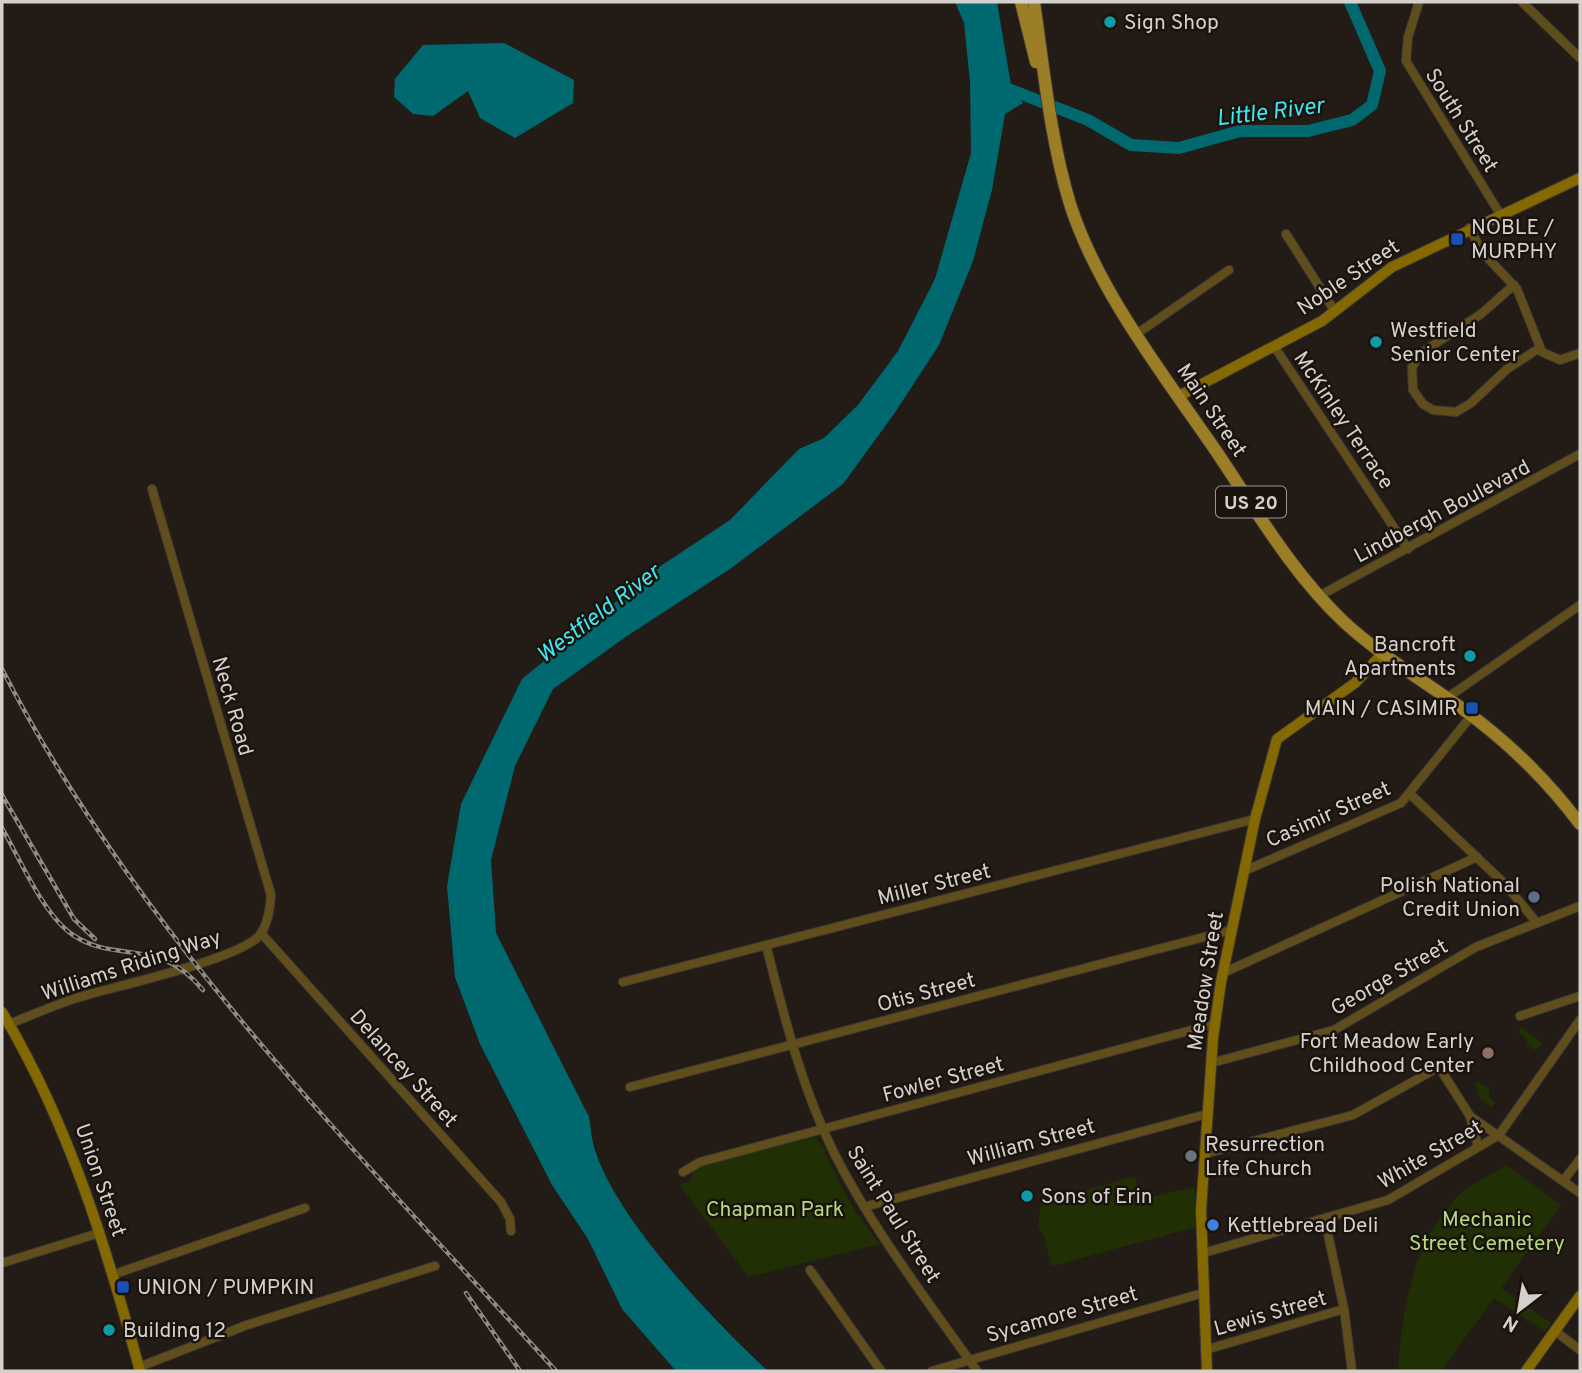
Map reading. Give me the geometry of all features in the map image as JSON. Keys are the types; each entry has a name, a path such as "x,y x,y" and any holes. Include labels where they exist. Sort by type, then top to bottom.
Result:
{"main road":[{"name":"US 20","path":"1021,2 1029,41 1044,86"},
{"name":"US 20","path":"1034,2 1044,86"},
{"name":"Main Street","path":"1044,86 1056,146 1078,227 1138,333 1289,559 1351,629 1472,715 1525,761 1579,821"}],"street":[{"name":"South Street","path":"1419,2 1408,37 1406,61 1500,214"},
{"path":"1522,2 1580,58"},
{"name":"Noble Street","path":"1179,396 1322,321 1391,267 1580,178"},
{"path":"1469,228 1483,253 1514,285 1523,302 1538,349 1549,358 1560,360 1580,353"},
{"path":"1286,234 1334,310"},
{"path":"1138,333 1229,270"},
{"path":"1514,285 1480,314 1421,353 1411,373 1413,390 1419,400 1433,410 1456,412 1471,403 1507,369 1538,349"},
{"name":"McKinley Terrace","path":"1274,346 1408,549"},
{"name":"Lindbergh Boulevard","path":"1319,596 1580,454"},
{"name":"Neck Road","path":"152,489 271,895 269,914 261,933"},
{"path":"1447,698 1580,605"},
{"name":"Meadow Street","path":"1207,1371 1203,1293 1204,1154 1214,1024 1255,819 1277,739 1360,678 1383,653"},
{"name":"Casimir Street","path":"1244,871 1401,803 1472,715"},
{"path":"1410,794 1513,892 1537,923"},
{"name":"Miller Street","path":"623,982 1255,819"},
{"path":"1223,973 1477,857"},
{"name":"George Street","path":"1211,1063 1334,1030 1468,951 1580,906"},
{"name":"Otis Street","path":"630,1087 1231,930"},
{"name":"Williams Riding Way","path":"9,1024 77,998 224,954 245,946 261,933"},
{"name":"Delancey Street","path":"261,933 501,1202 510,1219 511,1231"},
{"name":"Saint Paul Street","path":"766,945 791,1045 824,1130 864,1207 977,1371"},
{"path":"1520,1016 1580,996"},
{"name":"Union Street","path":"2,1012 67,1138 113,1275 140,1369"},
{"name":"White Street","path":"1203,1253 1388,1200 1499,1135 1580,1020"},
{"name":"Fowler Street","path":"683,1172 700,1162 1214,1024"},
{"path":"1204,1154 1353,1115 1439,1067 1470,1116 1478,1147"},
{"name":"William Street","path":"864,1207 1207,1114"},
{"path":"1470,1116 1580,1193"},
{"path":"1563,1181 1580,1159"},
{"path":"113,1275 305,1208"},
{"path":"1325,1220 1344,1309 1352,1371"},
{"path":"2,1263 99,1233"},
{"path":"140,1369 247,1325 435,1266"},
{"path":"810,1270 881,1371"},
{"name":"Sycamore Street","path":"932,1371 1203,1293"},
{"path":"1526,1371 1580,1296"},
{"name":"Lewis Street","path":"1205,1350 1344,1309"},
{"path":"1555,1331 1580,1350"}],"green space":[{"path":"1521,1027 1542,1043 1535,1050 1527,1045 1527,1040 1518,1032"},
{"path":"1475,1081 1490,1088 1488,1097 1495,1102 1492,1108 1479,1098"},
{"name":"Chapman Park","path":"814,1137 827,1150 824,1152 852,1206 879,1244 749,1277 680,1185 690,1181 695,1167"},
{"name":"Mechanic Street Cemetery","path":"1506,1165 1561,1205 1501,1288 1551,1323 1545,1331 1494,1298 1441,1371 1398,1371 1412,1279 1429,1236 1456,1198 1473,1184"},
{"path":"1135,1176 1141,1199 1195,1187 1196,1227 1052,1266 1043,1233 1038,1228 1041,1203"}],"water":[{"path":"955,2 997,2 1011,85 1023,103 1005,114 992,190 973,261 939,345 894,414 843,484 730,569 627,636 553,689 515,766 491,860 496,933 589,1117 593,1143 603,1171 620,1202 667,1265 720,1324 768,1371 676,1371 622,1309 588,1239 552,1185 480,1044 455,977 447,886 461,804 522,679 656,569 730,520 799,449 824,438 858,405 898,351 935,279 971,153 970,82 964,23"},
{"path":"504,43 574,80 573,103 515,138 480,118 468,91 433,116 413,114 394,97 395,79 423,45"}],"waterway":[{"name":"Little River","path":"1001,86 1088,120 1131,145 1179,148 1240,131 1308,131 1352,120 1372,105 1380,71 1350,2"}],"railway":[{"path":"2,669 57,768 119,861 185,951 255,1038 329,1122 556,1371"},
{"path":"2,795 74,919 95,939"},
{"path":"2,828 52,915 73,935 106,949 154,956 170,962 203,990"},
{"path":"466,1293 520,1371"}],"place":[{"name":"Sign Shop","path":"1110,22"},
{"name":"NOBLE / MURPHY","path":"1457,239"},
{"name":"Westfield Senior Center","path":"1376,342"},
{"name":"Bancroft Apartments","path":"1470,656"},
{"name":"MAIN / CASIMIR","path":"1472,708"},
{"name":"Polish National Credit Union","path":"1534,897"},
{"name":"Fort Meadow Early Childhood Center","path":"1488,1053"},
{"name":"Resurrection Life Church","path":"1191,1156"},
{"name":"Sons of Erin","path":"1027,1196"},
{"name":"Kettlebread Deli","path":"1213,1225"},
{"name":"UNION / PUMPKIN","path":"123,1287"},
{"name":"Building 12","path":"109,1330"}],"water label":[{"name":"Westfield River","path":"598,613"}]}
